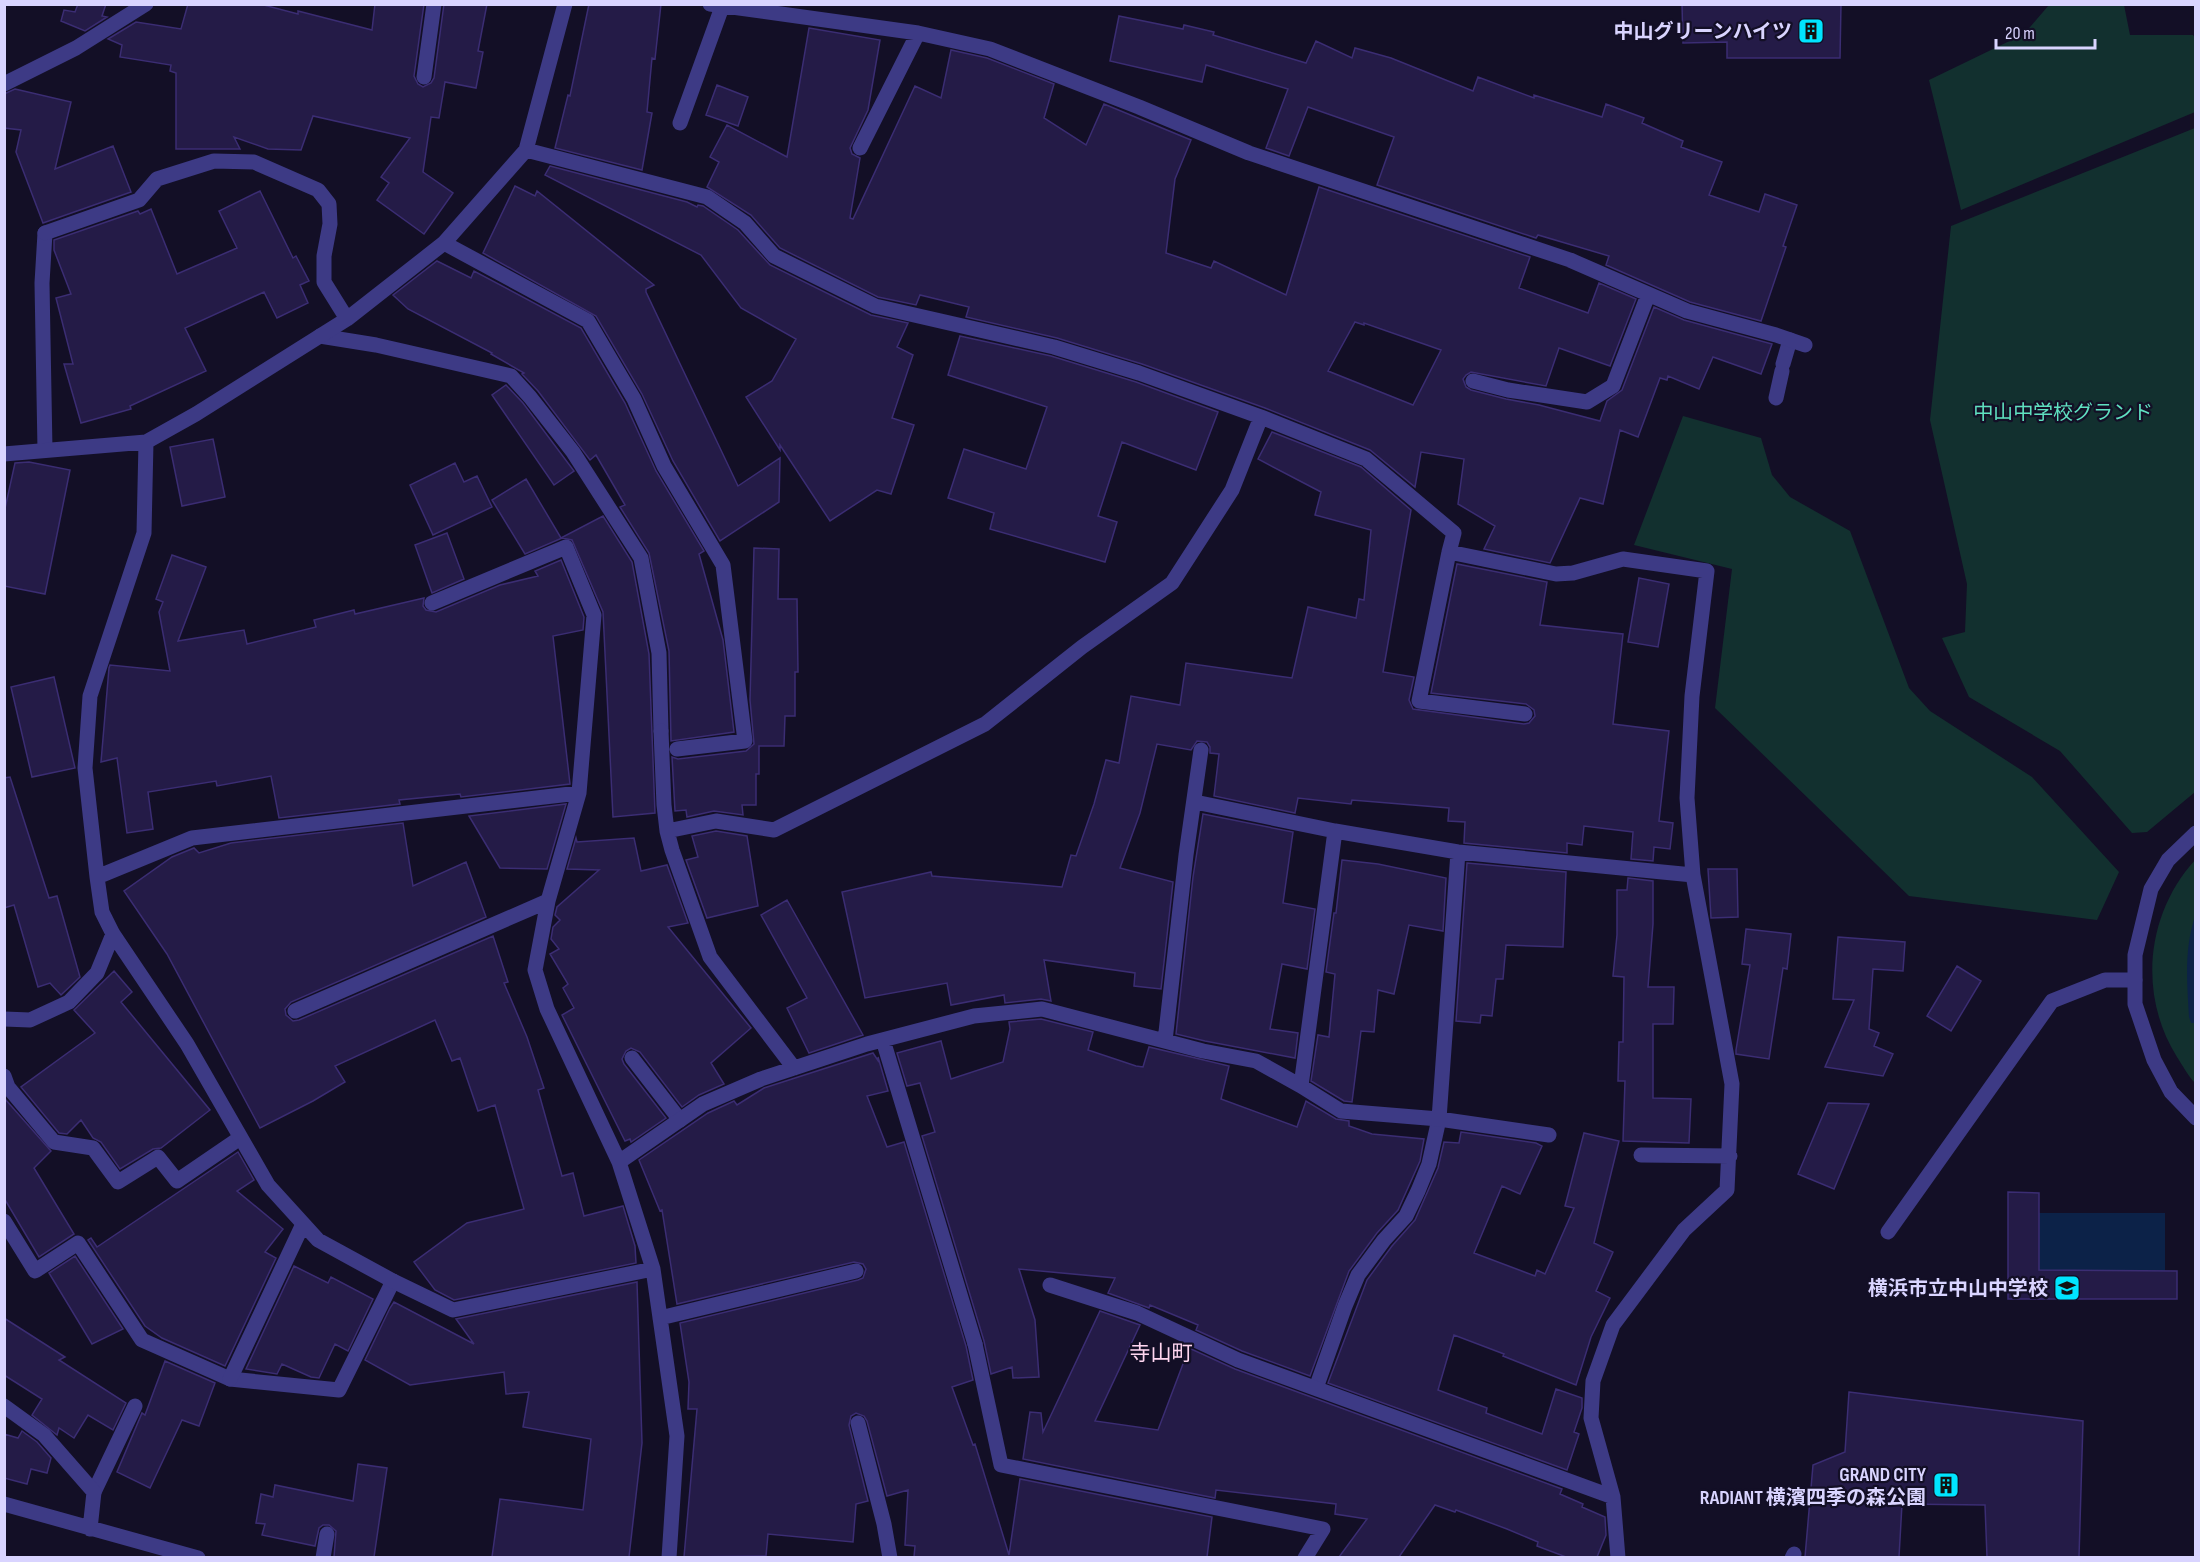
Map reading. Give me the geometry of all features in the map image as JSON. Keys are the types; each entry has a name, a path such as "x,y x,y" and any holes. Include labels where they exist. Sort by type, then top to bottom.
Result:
{"street":[{"path":"4,84 76,48 146,4"},
{"path":"424,77 434,4"},
{"path":"4,454 146,442 196,414 346,320 444,243 526,150 565,4"},
{"path":"680,123 718,5 918,33 990,49 1139,106 1249,153 1570,260 1687,311 1805,345"},
{"path":"860,147 918,33"},
{"path":"526,150 707,197 745,223 774,256 875,306 1054,347 1139,373 1261,417 1366,459 1454,533 1419,701 1525,714"},
{"path":"45,450 42,283 45,233 139,200 157,179 214,161 254,162 318,190 329,204 330,224 324,256 324,282 346,320"},
{"path":"444,243 588,321 634,399 664,466 723,565 745,741 677,749"},
{"path":"1473,381 1508,390 1587,402 1612,386 1648,295"},
{"path":"320,336 376,345 511,376 573,452 641,558 659,653 664,805 667,831 710,957 794,1068"},
{"path":"1776,398 1790,340"},
{"path":"667,831 716,821 774,830 985,724 1082,647 1172,583 1232,490 1261,417"},
{"path":"146,442 144,532 90,696 86,768 102,912 113,933 187,1044 268,1185 318,1240 393,1281 453,1310 653,1269"},
{"path":"432,603 566,547 594,615 579,793 548,901 535,970 547,1009 619,1162 653,1269 677,1436 669,1557"},
{"path":"1449,552 1556,574 1573,573 1623,559 1707,571 1691,718 1687,798 1693,876 1732,1084 1727,1190 1684,1230 1613,1325 1593,1381 1591,1418 1613,1497 1618,1557"},
{"path":"1165,1041 1186,855 1202,750"},
{"path":"97,877 192,838 579,793"},
{"path":"1195,802 1335,831 1458,852 1693,876"},
{"path":"1301,1086 1335,831"},
{"path":"2196,832 2168,860 2151,889 2135,954 2136,1004 2154,1060 2171,1092 2196,1118"},
{"path":"1316,1388 1358,1275 1406,1215 1429,1164 1439,1119 1458,852"},
{"path":"295,1011 548,901"},
{"path":"4,1019 30,1020 69,1002 97,973 113,933"},
{"path":"1888,1232 2052,1001 2105,980 2135,981"},
{"path":"619,1162 703,1104 761,1079 883,1040 974,1016 1042,1009 1203,1051 1257,1061 1341,1111 1439,1119 1549,1135"},
{"path":"883,1040 975,1344 1001,1465 1323,1529 1305,1557"},
{"path":"632,1058 680,1120"},
{"path":"4,1076 8,1087 54,1142 93,1148 118,1182 158,1157 177,1182 240,1138"},
{"path":"1641,1155 1730,1156"},
{"path":"4,1221 35,1271 78,1243 142,1340 230,1379 339,1390 393,1281"},
{"path":"230,1379 303,1224"},
{"path":"660,1318 856,1271"},
{"path":"1050,1285 1137,1312 1238,1360 1613,1497"},
{"path":"4,1406 44,1435 94,1492"},
{"path":"90,1529 94,1492 135,1406"},
{"path":"858,1423 884,1524 890,1557"},
{"path":"4,1504 198,1557"},
{"path":"323,1557 327,1534"}],"green space":[{"path":"2049,5 2124,5 2130,35 2193,35 2196,39 2195,112 1961,210 1929,80 2024,34"},
{"name":"中山中学校グランド","path":"2195,128 2195,792 2147,832 2132,833 2060,751 1969,697 1942,638 1965,632 1967,584 1930,420 1951,226"},
{"path":"1683,416 1761,438 1772,475 1790,497 1850,531 1909,688 1930,711 2032,777 2119,872 2097,920 1909,896 1715,708 1732,569 1634,545"},
{"path":"2195,860 2195,1083 2177,1057 2156,1008 2153,955 2157,930 2166,905 2179,881"}],"water":[{"path":"2195,916 2195,1023 2191,1023 2187,966 2189,941"},
{"path":"2039,1213 2165,1213 2165,1271 2039,1270"}],"building":[{"path":"78,4 106,4 102,16 107,17 85,31 61,21 64,10 75,12"},
{"path":"188,4 260,4 372,30 375,4 424,4 414,76 418,84 423,87 431,83 434,78 444,4 487,4 478,51 483,52 476,88 445,82 439,118 431,117 423,172 453,193 424,234 377,200 389,183 381,177 410,138 313,116 301,150 268,149 234,137 240,149 176,149 176,73 170,71 171,65 120,57 122,45 108,39 136,22 181,29"},
{"path":"589,4 661,4 655,59 652,58 647,112 652,113 642,170 555,148 568,95 570,96"},
{"path":"1682,4 1841,4 1840,58 1727,58 1727,42 1683,43"},
{"path":"1119,16 1183,29 1184,25 1214,32 1213,35 1306,63 1316,41 1352,58 1355,48 1391,58 1473,91 1478,77 1534,98 1534,95 1602,117 1606,104 1644,118 1642,123 1683,141 1681,147 1722,162 1709,195 1759,212 1765,194 1797,205 1783,246 1786,247 1761,321 1690,302 1606,265 1609,256 1538,235 1536,238 1377,185 1394,137 1308,107 1289,156 1266,148 1288,89 1206,65 1202,82 1110,61"},
{"path":"809,28 880,40 868,110 850,148 852,154 860,158 850,218 853,219 915,86 941,98 951,50 987,58 1054,84 1044,118 1086,145 1104,104 1191,140 1175,179 1166,253 1211,268 1214,261 1286,295 1319,187 1530,257 1519,288 1588,313 1599,283 1636,299 1610,366 1559,348 1546,386 1471,372 1463,379 1466,387 1471,390 1600,421 1607,401 1622,390 1654,307 1684,320 1772,344 1761,374 1713,357 1699,389 1668,376 1667,380 1660,378 1638,437 1620,430 1603,504 1580,498 1550,563 1484,549 1495,526 1458,504 1464,459 1421,452 1415,487 1370,450 1265,408 1142,364 1057,338 966,317 969,307 920,295 916,305 878,297 780,248 751,215 707,187 719,162 710,157 727,125 787,157","holes":["1355,322 1364,325 1364,323 1441,350 1413,405 1328,371"]},
{"path":"717,85 748,97 738,126 706,115"},
{"path":"15,89 71,102 55,169 113,146 131,192 43,223 16,152 21,130 4,128 4,94"},
{"path":"550,166 687,202 697,207 698,205 703,206 738,230 770,265 871,315 908,323 897,347 913,355 892,418 914,425 891,494 877,490 830,521 746,397 772,381 796,339 741,308 701,255 545,175"},
{"path":"515,186 535,196 537,191 654,285 646,289 646,292 738,486 780,458 779,502 720,541 673,461 642,394 596,316 483,253"},
{"path":"260,191 293,258 296,256 309,281 300,285 308,303 277,318 264,292 185,328 206,371 130,406 131,409 81,423 64,364 73,364 56,298 71,294 54,250 54,240 138,211 140,214 151,209 177,274 237,248 219,211"},
{"path":"437,261 471,278 474,271 581,328 625,403 656,471 704,551 699,554 723,640 734,732 671,741 669,651 649,553 620,507 625,505 596,455 590,460 538,391 522,374 524,373 492,353 408,309 393,295"},
{"path":"960,336 1051,356 1136,382 1218,412 1196,470 1122,442 1098,516 1117,522 1105,562 990,529 994,513 948,498 964,449 1026,469 1047,407 948,375"},
{"path":"506,385 523,403 574,471 554,485 492,395"},
{"path":"1272,432 1361,467 1411,510 1383,672 1414,677 1409,700 1413,709 1524,724 1529,723 1535,716 1534,710 1526,704 1431,693 1457,564 1547,582 1540,625 1623,634 1613,724 1669,731 1659,821 1673,823 1670,849 1654,847 1653,861 1631,859 1633,832 1584,826 1582,845 1567,843 1567,853 1464,843 1465,822 1448,821 1449,808 1352,800 1351,804 1298,798 1295,813 1214,796 1219,754 1210,753 1207,742 1197,741 1191,750 1157,744 1140,813 1120,868 1173,882 1161,989 1134,986 1135,973 1044,960 1051,1001 1041,999 1005,1003 1004,995 951,1005 947,983 865,998 842,892 931,872 932,876 1062,887 1071,855 1076,856 1106,760 1119,763 1131,696 1180,705 1186,663 1292,678 1308,607 1356,618 1359,599 1364,600 1371,530 1315,515 1321,492 1258,459"},
{"path":"213,439 225,497 182,506 170,447"},
{"path":"29,462 70,470 45,594 4,586 4,513 15,463"},
{"path":"455,463 464,482 477,476 492,507 433,535 410,485"},
{"path":"526,479 561,538 603,516 632,562 649,654 655,813 613,817 603,612 572,540 562,538 525,554 492,500"},
{"path":"447,533 464,579 432,593 415,545"},
{"path":"754,548 779,549 778,599 797,599 798,672 795,672 795,716 785,716 784,746 759,746 756,805 742,805 743,815 714,811 687,817 686,810 675,811 672,757 678,759 746,751 754,744 750,700"},
{"path":"172,555 206,567 178,641 244,630 247,644 316,627 314,620 354,610 355,614 424,598 423,606 426,610 436,612 500,585 538,576 535,571 561,560 584,617 583,630 553,636 570,784 461,797 460,794 399,800 400,804 279,818 271,776 217,786 216,781 148,792 153,829 127,833 117,758 101,762 109,668 110,665 170,671 159,612 163,602 156,599"},
{"path":"1639,578 1669,584 1658,647 1628,642"},
{"path":"54,677 75,768 32,777 11,687"},
{"path":"10,777 49,898 57,896 80,977 61,995 50,983 38,987 14,905 4,908 4,778"},
{"path":"566,804 547,869 500,868 469,816"},
{"path":"1203,814 1293,832 1283,903 1315,909 1307,969 1282,964 1270,1029 1298,1033 1295,1058 1176,1034 1193,877"},
{"path":"403,823 413,886 466,862 486,917 291,1002 285,1009 286,1015 293,1021 299,1020 493,936 508,982 504,983 527,1037 544,1088 538,1090 562,1176 573,1173 584,1216 623,1206 635,1246 636,1263 454,1300 435,1290 414,1262 467,1223 524,1209 495,1105 478,1111 460,1058 452,1061 435,1020 335,1066 345,1082 260,1128 167,954 124,891 172,857 194,848 199,853 231,843"},
{"path":"716,831 747,836 758,906 707,918 686,860 698,857 692,836"},
{"path":"576,838 577,842 634,838 641,871 667,865 688,923 668,927 751,1028 711,1063 724,1084 699,1095 682,1107 640,1052 631,1048 626,1051 622,1059 624,1064 666,1118 631,1142 630,1139 625,1141 562,1015 574,1008 563,988 568,984 550,954 559,949 551,939 553,927 560,920 555,915 557,907 599,870 567,869"},
{"path":"1342,860 1378,864 1446,878 1443,931 1409,925 1394,994 1378,990 1374,1032 1361,1031 1352,1102 1344,1101 1311,1081 1318,1035 1329,1037 1335,974 1326,972"},
{"path":"1467,863 1566,872 1563,947 1506,945 1503,979 1496,979 1492,1016 1481,1015 1480,1023 1456,1021"},
{"path":"1708,869 1737,869 1738,917 1711,918"},
{"path":"1628,878 1653,881 1653,924 1648,987 1674,987 1673,1024 1653,1024 1653,1098 1691,1099 1689,1143 1623,1141 1625,1081 1618,1081 1619,1042 1623,1042 1624,977 1613,976 1617,935 1617,890 1627,890"},
{"path":"787,900 863,1035 809,1053 787,1008 807,998 761,915"},
{"path":"1746,929 1791,934 1787,969 1783,968 1769,1059 1736,1054 1750,965 1742,964"},
{"path":"1838,937 1905,942 1903,971 1873,969 1869,1029 1879,1033 1874,1046 1893,1054 1883,1076 1825,1067 1854,1000 1833,999"},
{"path":"1957,966 1981,981 1951,1031 1927,1016"},
{"path":"114,971 132,992 121,1002 210,1110 161,1148 153,1149 120,1169 101,1142 93,1138 81,1120 67,1134 59,1133 21,1087 95,1033 74,1010"},
{"path":"1041,1019 1093,1032 1088,1050 1136,1066 1143,1067 1149,1047 1229,1066 1221,1099 1297,1127 1306,1101 1336,1119 1349,1121 1349,1126 1372,1134 1424,1139 1420,1161 1398,1210 1377,1233 1349,1271 1310,1376 1242,1351 1196,1330 1198,1325 1150,1305 1149,1308 1108,1293 1115,1278 1019,1269 1035,1320 1039,1377 1013,1378 1012,1367 991,1374 984,1341 922,1136 935,1132 920,1083 907,1086 897,1053 941,1041 951,1079 1003,1062 1010,1029 1009,1022"},
{"path":"873,1053 879,1062 878,1057 888,1091 867,1096 887,1147 904,1142 966,1346 973,1380 952,1387 973,1445 975,1444 1009,1555 1020,1479 1212,1517 1207,1557 914,1557 915,1546 905,1545 908,1490 887,1496 867,1421 864,1416 856,1413 851,1416 849,1425 868,1501 856,1504 853,1542 768,1534 766,1556 684,1557 697,1409 688,1409 689,1382 680,1323 858,1280 863,1278 866,1269 863,1264 854,1262 677,1304 662,1210 660,1211 639,1160 708,1113 734,1101 737,1105 764,1088"},
{"path":"5,1099 51,1151 34,1168 74,1234 39,1257 4,1198"},
{"path":"1828,1103 1869,1104 1834,1189 1798,1174"},
{"path":"1461,1132 1536,1143 1542,1146 1520,1194 1502,1186 1474,1253 1535,1276 1537,1270 1545,1274 1574,1208 1565,1206 1584,1133 1619,1141 1594,1243 1613,1252 1596,1291 1610,1298 1591,1337 1576,1385 1454,1335 1438,1390 1487,1408 1486,1413 1542,1434 1556,1389 1582,1398 1582,1408 1574,1432 1579,1434 1567,1470 1328,1383 1367,1280 1415,1220 1438,1168 1444,1142 1459,1143"},
{"path":"238,1152 254,1180 237,1191 283,1229 265,1252 276,1258 225,1366 162,1338 145,1326 88,1240 91,1238 97,1247"},
{"path":"2008,1192 2039,1193 2039,1270 2177,1271 2177,1299 2008,1299"},
{"path":"75,1256 123,1329 92,1344 49,1273"},
{"path":"294,1266 328,1283 331,1277 373,1299 348,1351 335,1344 319,1378 311,1377 282,1364 277,1374 246,1369"},
{"path":"637,1282 642,1443 629,1557 492,1557 500,1499 583,1510 591,1439 523,1427 529,1392 506,1394 504,1372 410,1385 365,1360 390,1308 394,1302 474,1344 456,1319"},
{"path":"1100,1311 1140,1325 1095,1421 1158,1430 1189,1348 1235,1369 1562,1489 1560,1494 1605,1517 1606,1535 1597,1557 1566,1557 1537,1546 1538,1542 1507,1529 1456,1510 1455,1512 1435,1505 1399,1557 1339,1557 1367,1519 1335,1514 1336,1504 1216,1490 1215,1498 1023,1459 1030,1412 1041,1413 1043,1432"},
{"path":"4,1318 65,1357 59,1360 126,1403 113,1430 88,1415 74,1438 59,1428 57,1435 32,1415 42,1399 4,1375"},
{"path":"165,1361 215,1383 199,1426 182,1420 150,1488 117,1472 142,1413 145,1415"},
{"name":"GRAND CITY RADIANT 横濱四季の森公園","path":"1849,1392 2083,1421 2079,1557 1987,1557 1985,1505 1902,1504 1899,1557 1805,1557 1813,1465 1845,1452"},
{"path":"22,1431 37,1442 51,1458 47,1473 31,1469 27,1484 4,1478 4,1434 18,1438"},
{"path":"358,1464 387,1468 374,1557 334,1557 336,1531 329,1525 319,1528 315,1546 262,1535 265,1524 256,1523 261,1494 273,1497 275,1485 353,1501"}],"place":[{"name":"中山グリーンハイツ","path":"1811,31"},
{"name":"横浜市立中山中学校","path":"2067,1288"},
{"name":"GRAND CITY RADIANT 横濱四季の森公園","path":"1946,1485"}],"district":[{"name":"寺山町","path":"1161,1353"}]}
